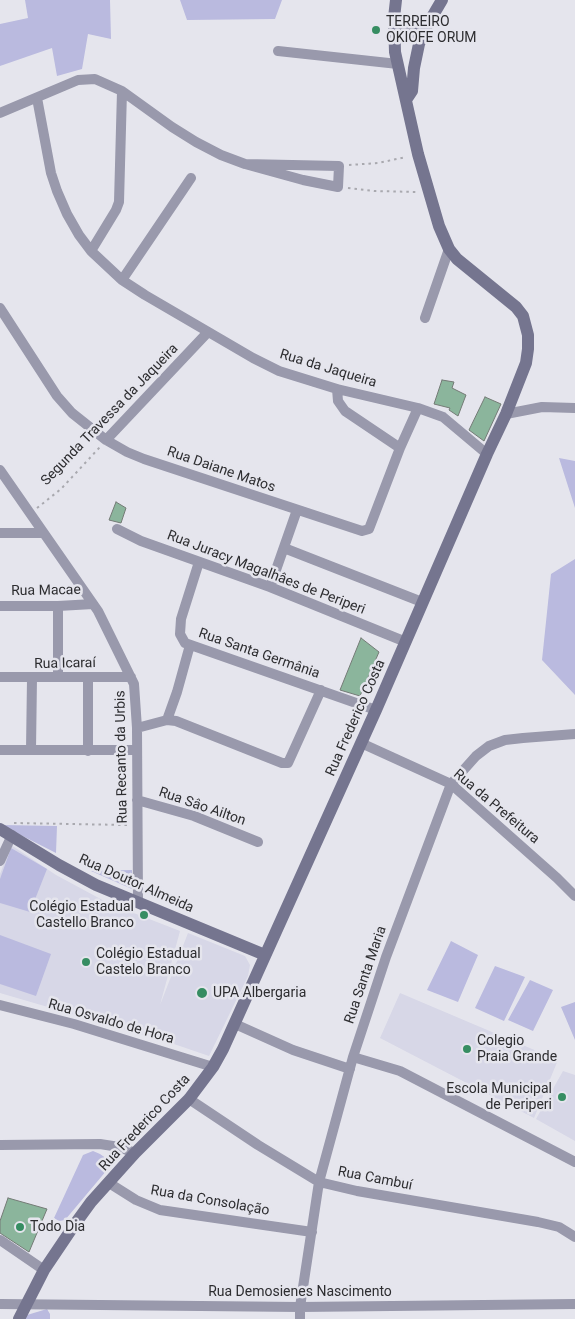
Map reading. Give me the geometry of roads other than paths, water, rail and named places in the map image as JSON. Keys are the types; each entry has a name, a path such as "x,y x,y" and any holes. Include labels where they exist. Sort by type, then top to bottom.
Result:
{"main road":[{"name":"Rua Frederico Costa","path":"19,1319 44,1270 75,1224 135,1153 190,1100 213,1067 235,1024 376,710 506,414 526,363 528,349 527,325 523,316 516,307 466,268 449,249 438,226 418,154 394,44 396,0"},
{"path":"406,100 412,92 419,44 425,29 442,0"},
{"path":"394,18 408,34 416,34 425,29"},
{"name":"Rua Doutor Almeida","path":"7,829 50,860 96,885 265,955"}],"street":[{"path":"278,51 398,64"},
{"path":"0,113 78,80 95,78 122,92 172,128 221,155 245,164 303,180 338,187 340,166 245,164"},
{"path":"91,251 119,202 122,92"},
{"name":"Rua da Jaqueira","path":"37,98 48,159 57,191 79,235 91,251 122,280 208,332 279,371 337,389 418,408 443,417 487,454"},
{"path":"122,280 190,178"},
{"path":"425,318 449,249"},
{"name":"Rua Daiane Matos","path":"1,312 58,396 72,413 106,440 144,459 362,531 367,530 418,408"},
{"name":"Segunda Travessa da Jaqueira","path":"106,440 208,332"},
{"path":"337,389 338,401 345,412 400,448"},
{"path":"506,414 542,407 575,408"},
{"name":"Rua Recanto da Urbis","path":"0,470 93,604 131,677 136,692 138,902"},
{"path":"270,587 296,510"},
{"name":"Rua Juracy Magalhâes de Periperi","path":"117,529 141,541 270,587 406,642"},
{"path":"0,532 43,533"},
{"path":"284,548 422,602"},
{"name":"Rua Santa Germânia","path":"199,562 181,619 182,639 190,645 376,710"},
{"name":"Rua Macae","path":"0,606 93,604"},
{"path":"58,606 58,677"},
{"path":"167,720 190,645"},
{"name":"Rua Icaraí","path":"0,677 131,677"},
{"path":"88,677 88,751"},
{"path":"31,750 32,678"},
{"path":"137,728 167,720 176,721 282,763 288,763 321,690"},
{"name":"Rua Santa Maria","path":"300,1319 300,1307 319,1182 353,1057 386,957 451,784 476,756 489,746 505,740 575,734"},
{"name":"Rua da Prefeitura","path":"361,743 451,784 575,896"},
{"path":"0,750 137,750"},
{"name":"Rua Sâo Ailton","path":"137,800 194,816 258,842"},
{"path":"0,861 7,829"},
{"name":"Rua Osvaldo de Hora","path":"0,1005 74,1024 213,1067"},
{"path":"235,1024 293,1050 350,1069"},
{"path":"353,1057 400,1071 575,1162"},
{"name":"Rua Cambuí","path":"190,1100 319,1182 357,1191 538,1222 559,1227 575,1237"},
{"path":"0,1145 100,1144 119,1147 135,1153"},
{"name":"Rua da Consolação","path":"109,1183 136,1200 160,1210 312,1232"},
{"path":"0,1240 44,1270"},
{"name":"Rua Demosienes Nascimento","path":"0,1304 300,1307 575,1304"}],"place":[{"name":"TERREIRO OKIOFE ORUM","path":"376,30"},
{"name":"Colégio Estadual Castello Branco","path":"144,915"},
{"name":"Colégio Estadual Castelo Branco","path":"86,962"},
{"name":"UPA Albergaria","path":"202,993"},
{"name":"Colegio Praia Grande","path":"467,1049"},
{"name":"Escola Municipal de Periperi","path":"562,1097"},
{"name":"Todo Dia","path":"20,1227"}]}
